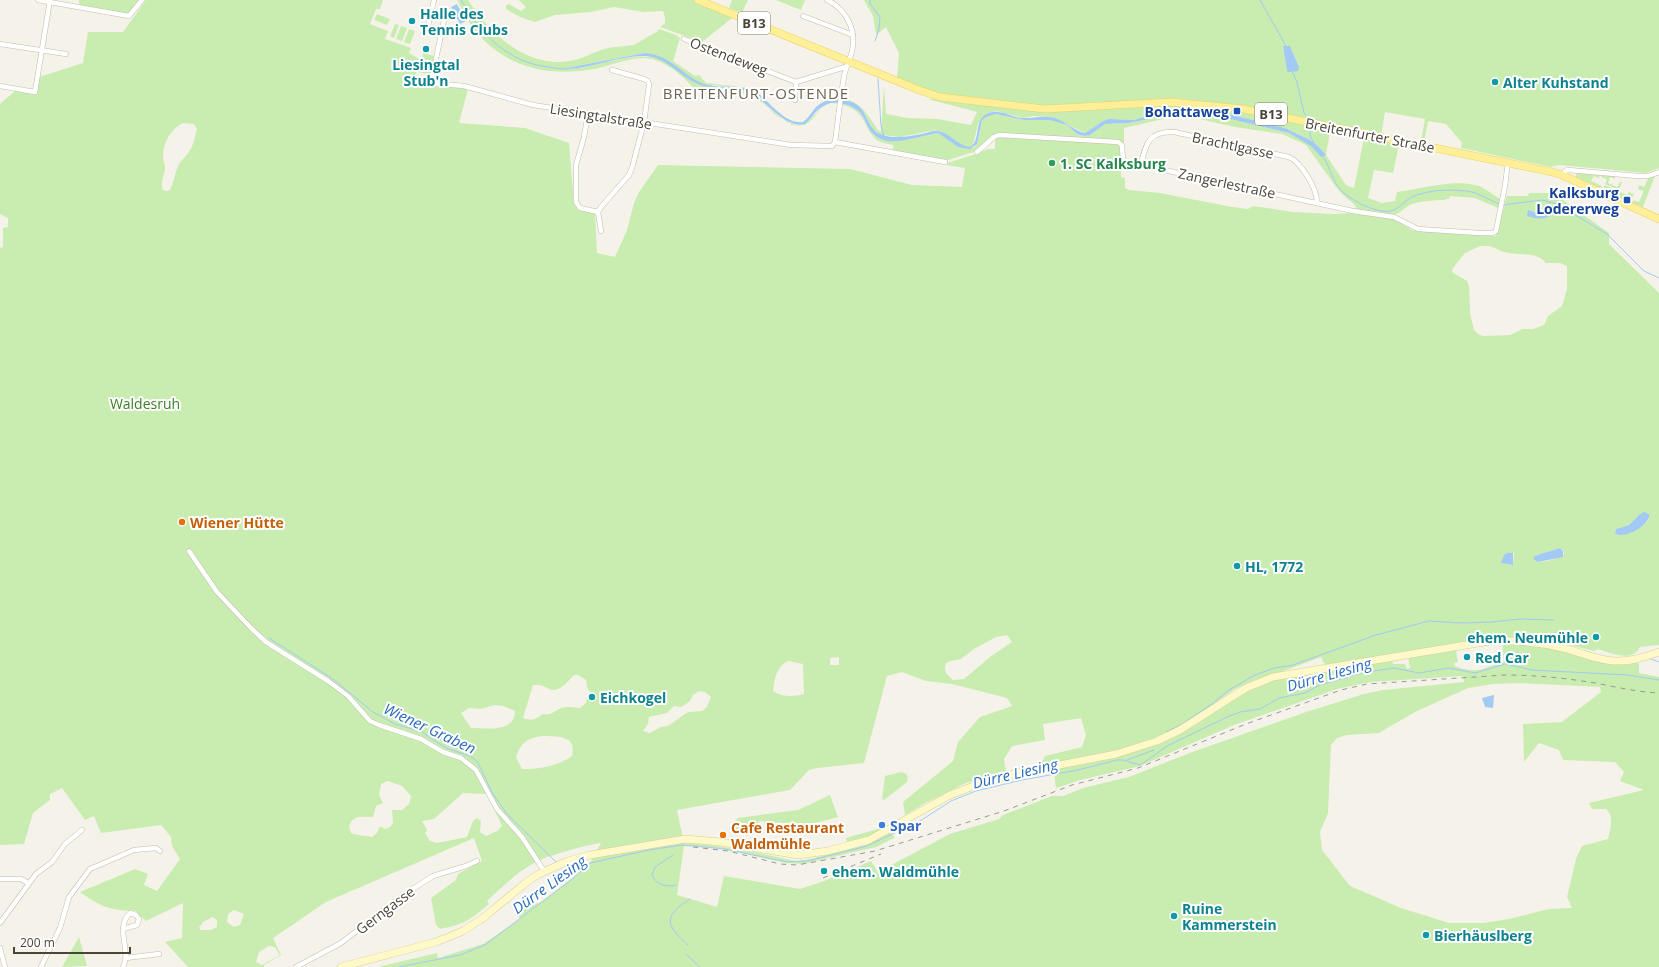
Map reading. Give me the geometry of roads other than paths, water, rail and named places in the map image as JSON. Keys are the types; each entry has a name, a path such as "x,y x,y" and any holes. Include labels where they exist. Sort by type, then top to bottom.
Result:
{"main road":[{"name":"B13","path":"698,0 847,64"},
{"name":"Breitenfurter Straße","path":"847,64 883,75 940,97 1035,108 1065,109 1170,102 1244,109 1508,162 1562,175 1659,219"},
{"path":"341,967 355,965 436,942 463,931 483,918 528,881 544,871 596,854 673,844 692,840 721,842 798,855 828,851 857,843 877,836 950,795 971,787 1012,774 1116,754 1157,741 1192,723 1246,688 1266,679 1490,641 1517,641 1556,646 1599,659 1613,661 1631,660 1659,652"}],"street":[{"path":"38,0 130,16 142,0"},
{"path":"76,7 78,0"},
{"path":"431,33 428,26 434,0"},
{"path":"827,0 842,11 849,21 853,35 853,46 847,64 835,142 946,162"},
{"path":"0,86 35,92 49,1"},
{"path":"803,16 853,35"},
{"name":"Liesingtalstraße","path":"444,20 431,83 464,86 533,105 791,145 825,147 832,146 835,142"},
{"name":"Ostendeweg","path":"684,39 796,82"},
{"path":"0,44 66,54"},
{"path":"796,100 796,82 847,64"},
{"path":"601,231 598,212 601,206 629,175 644,122 649,85 648,81 612,70"},
{"path":"588,114 584,137 576,165 576,202 580,208 598,212"},
{"name":"Brachtlgasse","path":"1141,164 1148,142 1154,136 1163,132 1174,132 1289,157 1296,160 1317,195 1317,202"},
{"name":"Zangerlestraße","path":"977,152 994,137 999,135 1114,141 1122,145 1123,161 1372,215 1397,218 1418,229 1479,233 1496,232 1503,199 1508,162"},
{"path":"1562,175 1568,170 1638,176 1648,176 1659,172"},
{"path":"189,551 217,592 266,642 328,681 348,696 370,721 420,739 443,752 461,758 476,770 497,809 522,838 544,871"},
{"path":"0,923 36,874 52,862 65,844 82,830"},
{"path":"41,967 60,928 69,897 90,869 134,850 156,848 160,851"},
{"name":"Gerngasse","path":"296,967 341,943 405,894 433,876 466,866 477,860"},
{"path":"0,879 21,879 28,884"},
{"path":"123,929 126,958 123,967"},
{"path":"0,948 5,967"},
{"path":"126,958 160,954"}],"water":[{"path":"457,4 466,21 460,24 451,7"},
{"path":"1283,46 1290,46 1299,67 1298,71 1287,71"},
{"path":"645,53 663,58 689,76 704,84 711,86 738,87 752,90 758,93 784,117 797,122 803,122 808,118 813,110 825,101 837,99 852,102 863,111 875,131 891,137 909,136 936,131 942,132 961,144 970,147 975,140 982,118 985,115 995,112 1004,113 1019,118 1055,118 1078,131 1085,133 1103,121 1109,119 1134,120 1160,112 1199,110 1228,114 1285,128 1310,140 1326,155 1321,157 1311,146 1289,133 1201,112 1164,116 1129,123 1105,124 1090,135 1085,136 1077,134 1067,125 1050,120 1024,120 996,114 982,120 977,144 970,149 958,147 938,133 901,141 887,141 875,135 870,130 857,109 849,106 837,103 828,104 817,111 805,124 789,122 753,94 740,89 710,87 698,84 691,81 666,63 653,57 635,57 586,67 567,69"},
{"path":"1528,210 1539,214 1545,210 1553,214 1543,218 1534,218 1527,216"},
{"path":"1644,512 1649,514 1649,517 1644,525 1635,531 1624,535 1615,534 1616,529 1629,525"},
{"path":"1560,548 1563,551 1563,557 1538,562 1534,560 1534,557 1537,555"},
{"path":"1507,553 1513,553 1513,565 1501,563 1504,555"},
{"path":"1494,695 1493,708 1485,707 1482,698"}],"waterway":[{"path":"461,0 477,24 487,35 508,53 533,64 567,69"},
{"path":"870,0 870,4 880,17 879,29 875,41"},
{"path":"1260,0 1286,46"},
{"path":"1292,71 1297,82 1304,113 1310,119"},
{"path":"878,79 881,126 884,136"},
{"path":"1310,126 1310,136 1315,145"},
{"path":"1323,156 1340,189 1350,198 1373,209 1381,211 1394,210 1410,198 1431,191 1445,190 1459,190 1479,194 1500,204"},
{"path":"1503,205 1542,200 1557,204 1607,234 1644,271 1659,278"},
{"path":"1166,732 1179,726 1212,704 1229,690 1255,675 1274,668 1293,665 1376,635 1429,621 1462,623 1521,619 1554,620"},
{"name":"Wiener Graben","path":"269,638 333,679 373,712 395,724 422,732 446,748 470,756 477,761 493,794 507,814 556,862"},
{"path":"1651,659 1659,662"},
{"name":"Dürre Liesing","path":"399,967 460,955 485,945 571,880 590,863 649,850 682,845 725,849 787,862 807,861 867,846 920,821 951,801 976,791 1022,780 1078,770 1117,760 1123,760 1140,765 1169,745 1227,717 1240,712 1260,709 1279,698 1305,693 1320,685 1361,673 1394,668 1419,673 1449,668 1475,673 1505,664 1532,670 1627,675 1659,680"},
{"path":"1127,760 1154,750"},
{"path":"673,855 655,867 652,874 658,883 669,886 676,885"},
{"path":"688,945 675,932 670,921 671,916 675,911 690,899"},
{"path":"686,954 700,967"}],"railway":[{"path":"693,847 728,851 780,864 797,865 875,851 1004,811 1072,785 1138,768 1246,724 1341,690 1367,684 1516,675 1572,680 1659,693"},
{"path":"823,878 881,854"}],"place":[{"name":"Halle des Tennis Clubs","path":"412,21"},
{"name":"Liesingtal Stub'n","path":"426,49"},
{"name":"Alter Kuhstand","path":"1495,82"},
{"name":"Bohattaweg","path":"1237,111"},
{"name":"1. SC Kalksburg","path":"1052,163"},
{"name":"Kalksburg Lodererweg","path":"1627,200"},
{"name":"Wiener Hütte","path":"182,522"},
{"name":"HL, 1772","path":"1237,566"},
{"name":"ehem. Neumühle","path":"1596,637"},
{"name":"Red Car","path":"1467,657"},
{"name":"Eichkogel","path":"592,697"},
{"name":"Spar","path":"882,825"},
{"name":"Cafe Restaurant Waldmühle","path":"723,835"},
{"name":"ehem. Waldmühle","path":"824,871"},
{"name":"Ruine Kammerstein","path":"1174,916"},
{"name":"Bierhäuslberg","path":"1426,935"}],"district":[{"name":"BREITENFURT-OSTENDE","path":"756,93"}],"park label":[{"name":"Waldesruh","path":"145,403"}]}
